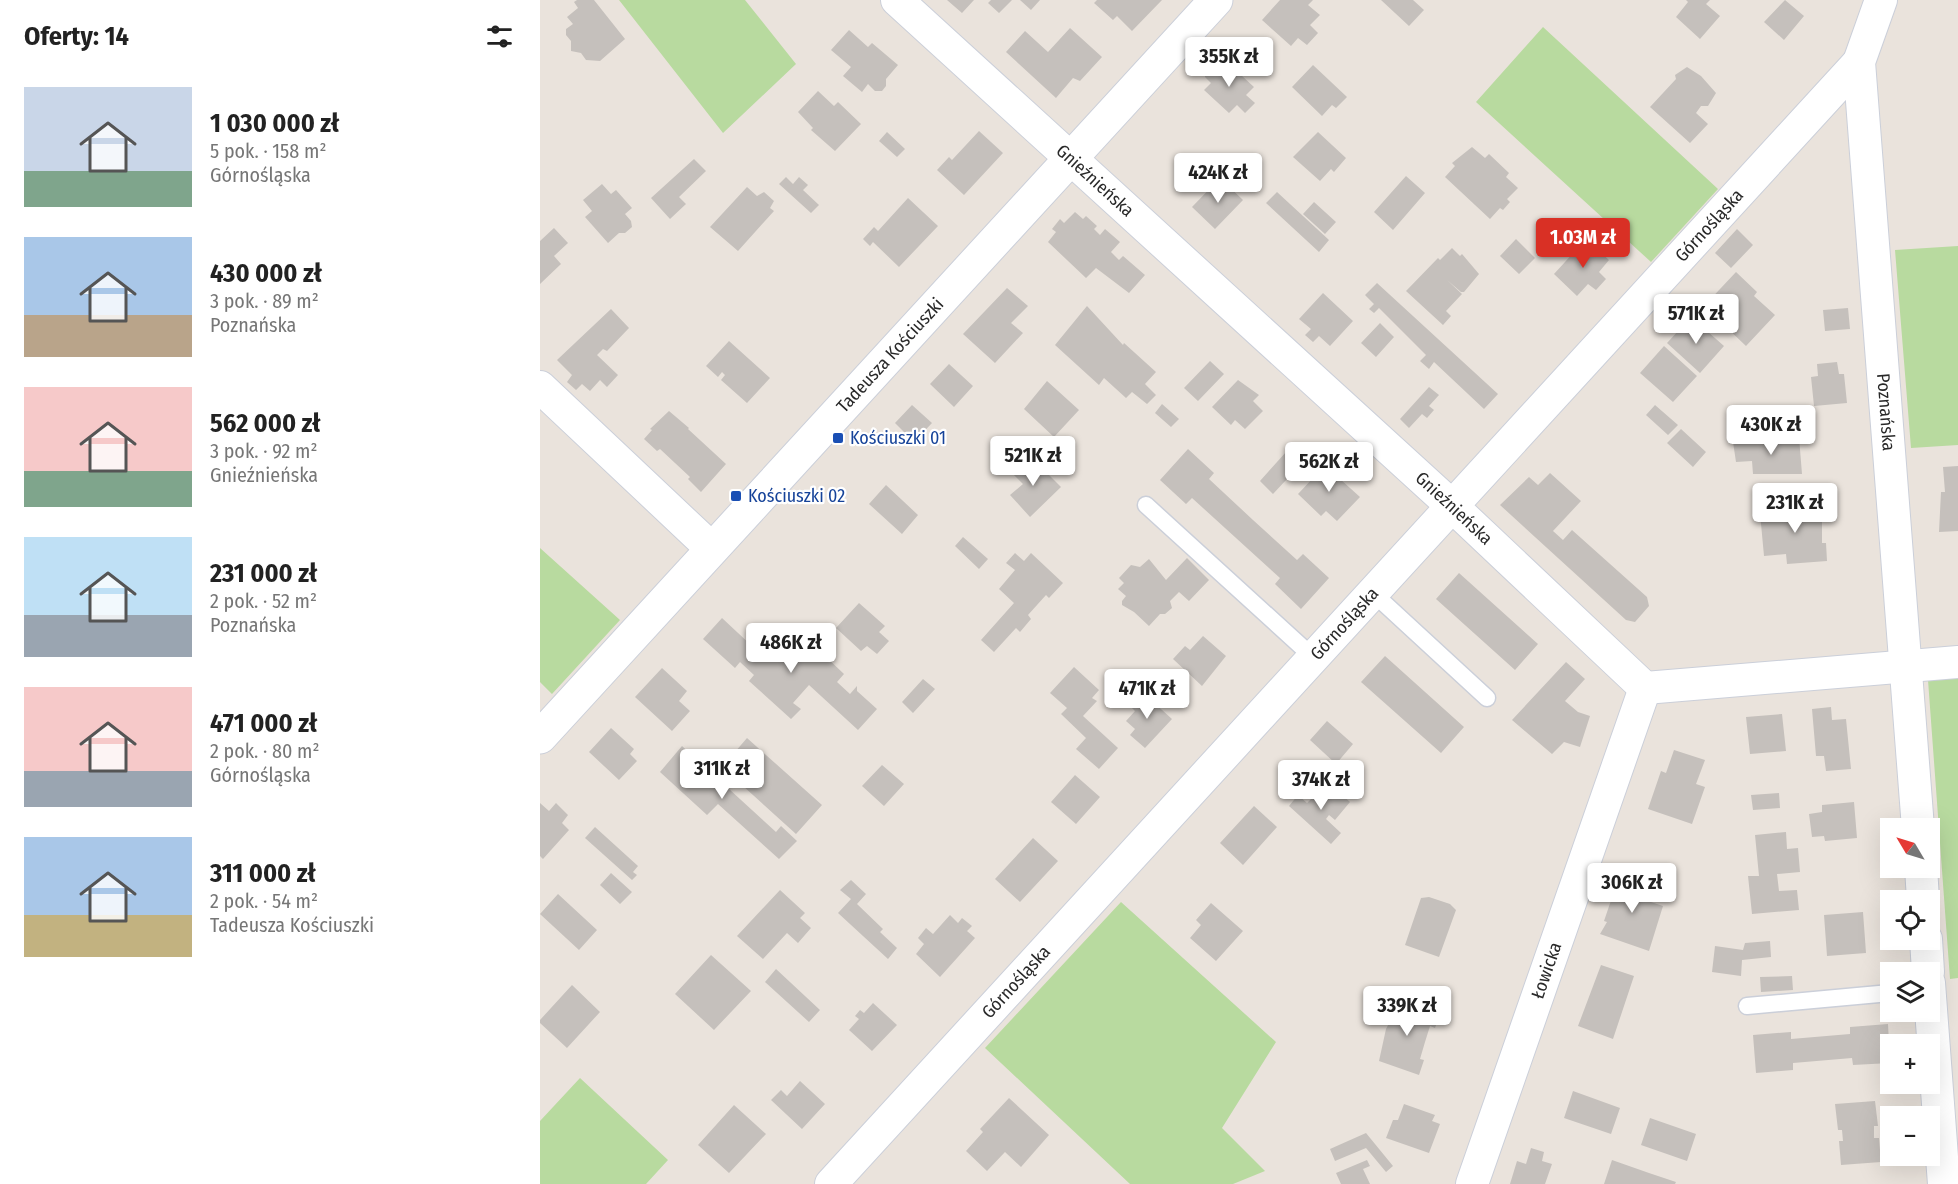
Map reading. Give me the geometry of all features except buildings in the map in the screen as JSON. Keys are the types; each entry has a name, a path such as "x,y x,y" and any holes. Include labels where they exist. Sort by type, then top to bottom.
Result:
{"street":[{"name":"Gnieźnieńska","path":"897,0 1452,506 1645,688"},
{"name":"Tadeusza Kościuszki","path":"540,737 1216,0"},
{"name":"Poznańska","path":"1881,0 1859,62 1917,818"},
{"name":"Górnośląska","path":"831,1184 1859,62"},
{"path":"540,387 712,549"},
{"path":"1645,688 1958,662"},
{"name":"Łowicka","path":"1472,1184 1645,688"},
{"path":"1935,1022 1947,1080 1944,1184"}],"lane":[{"path":"1146,505 1314,658"},
{"path":"1373,593 1487,698"},
{"path":"1747,1006 1880,994"}],"green space":[{"path":"619,0 745,0 796,64 723,133"},
{"path":"1543,27 1718,189 1651,262 1476,102"},
{"path":"1958,246 1958,445 1911,448 1895,250"},
{"path":"540,548 620,620 552,694 540,682"},
{"path":"1958,678 1958,978 1950,979 1940,818 1938,818 1928,680"},
{"path":"1121,902 1276,1042 1222,1128 1265,1171 1233,1184 1130,1184 985,1048"},
{"path":"580,1078 668,1160 646,1184 540,1184 540,1121"}],"place":[{"name":"Kościuszki 01","path":"838,438"},
{"name":"Kościuszki 02","path":"736,496"}]}
